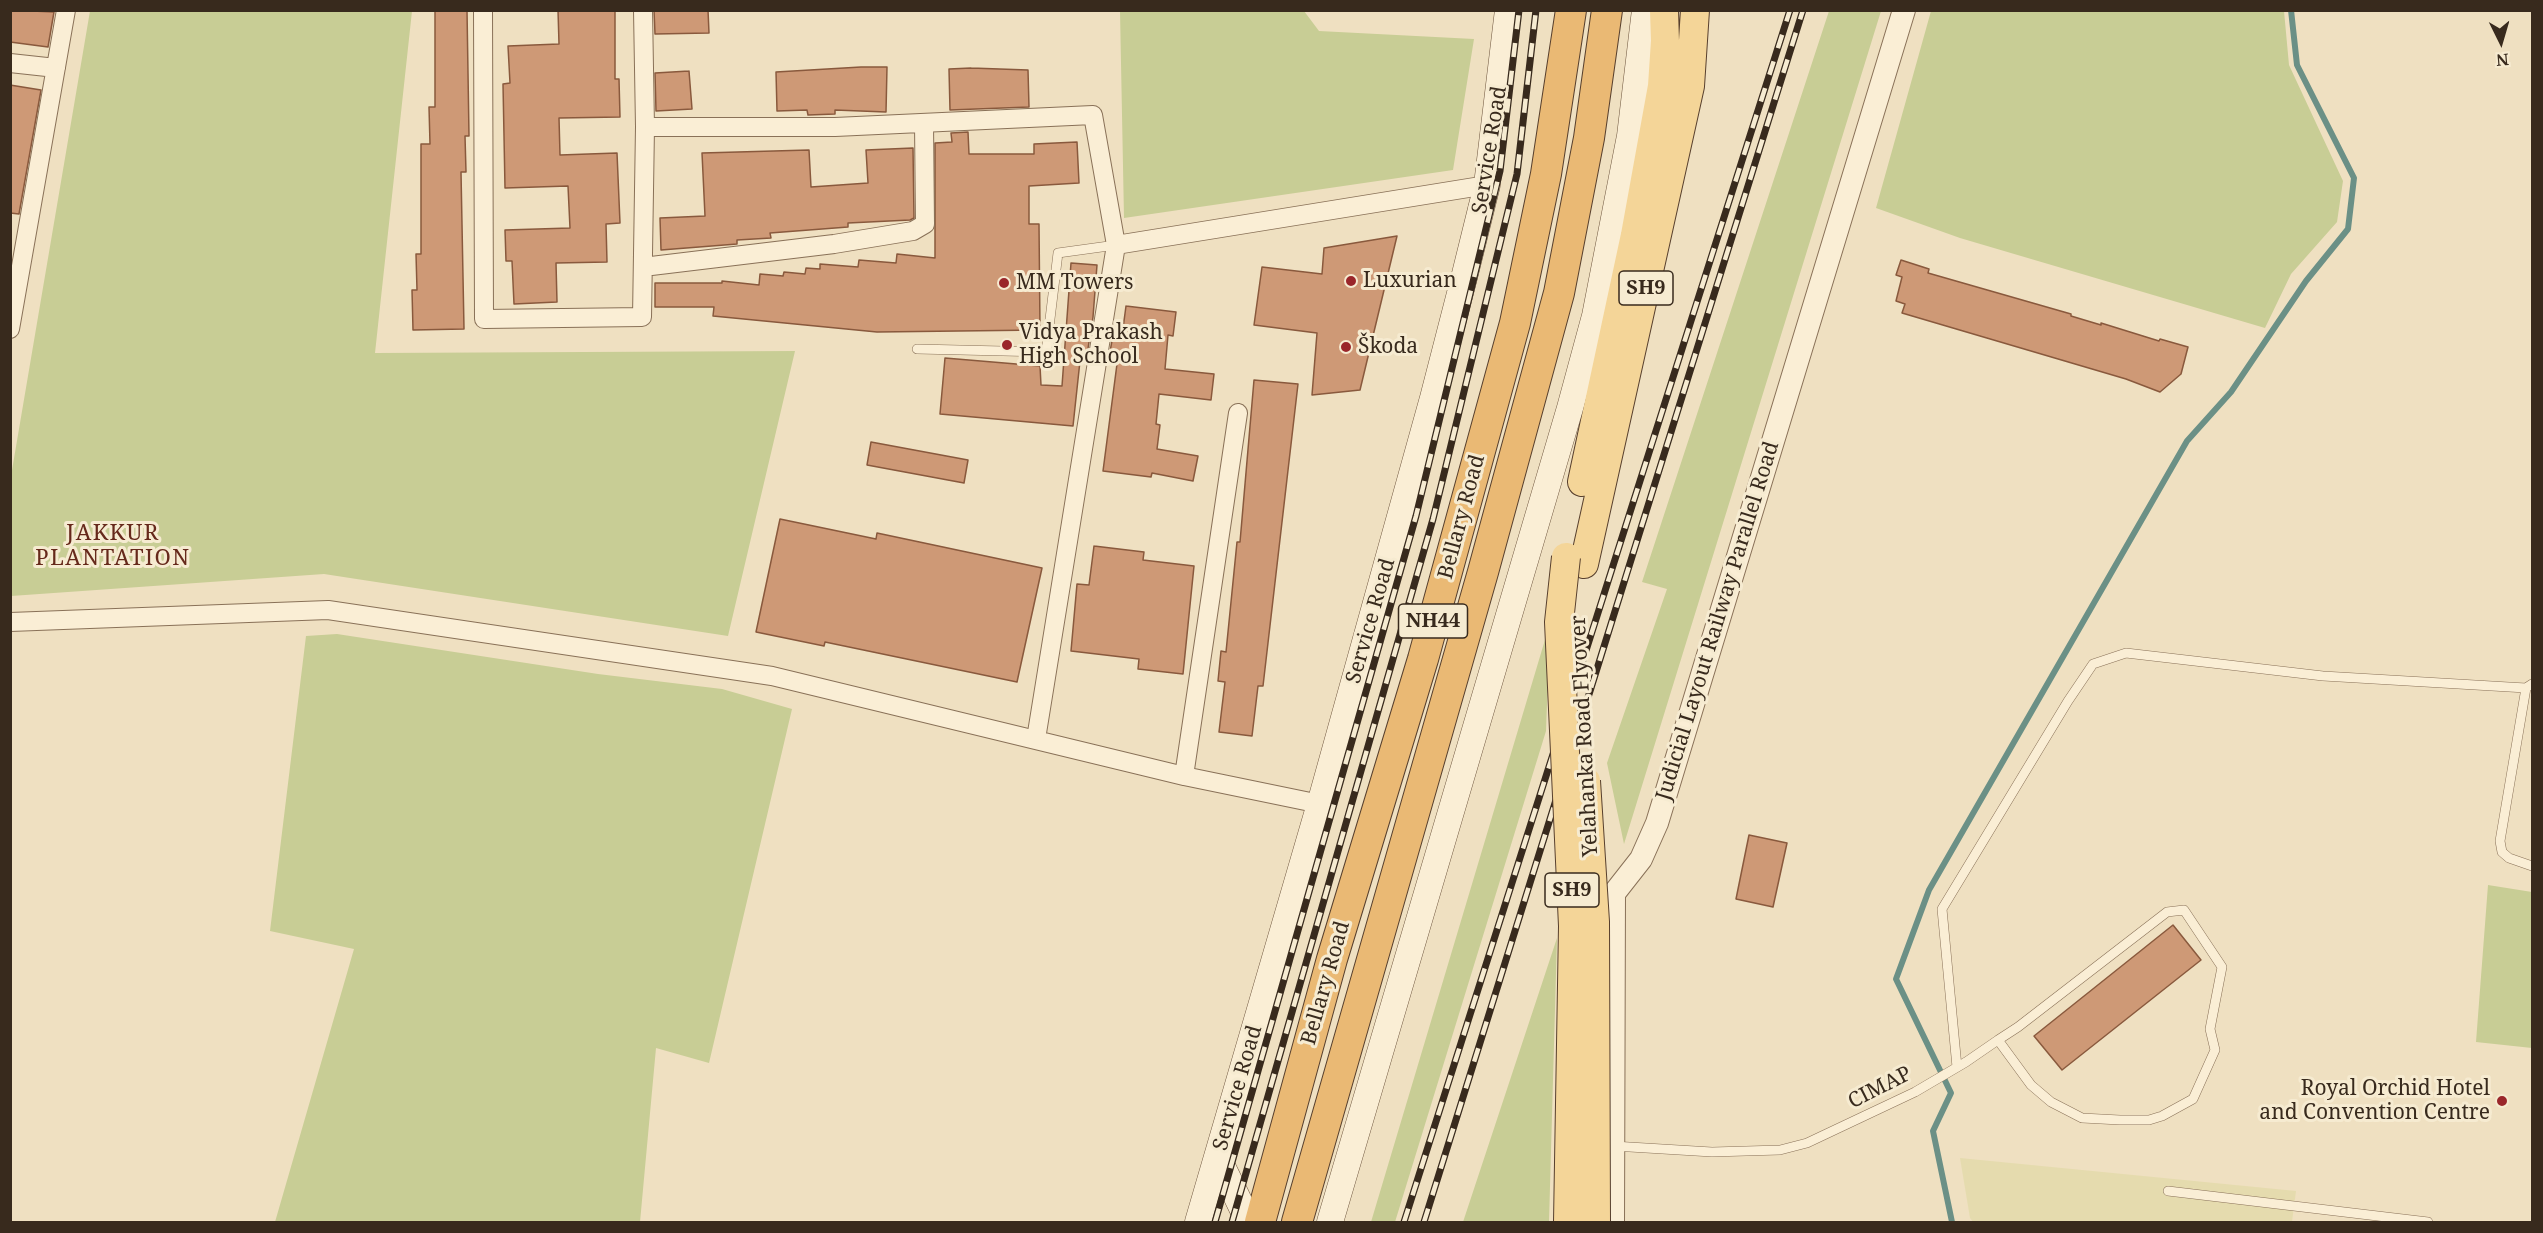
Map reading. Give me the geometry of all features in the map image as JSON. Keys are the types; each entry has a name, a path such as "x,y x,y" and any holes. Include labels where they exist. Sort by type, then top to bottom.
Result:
{"highway":[{"name":"Bellary Road","path":"1260,1222 1332,959 1423,659 1515,323 1546,174 1571,10"},
{"name":"Bellary Road","path":"1297,1222 1483,572 1559,293 1588,138 1607,10"}],"main road":[{"name":"Service Road","path":"1198,1222 1320,804 1433,398 1487,185 1506,42 1508,10"},
{"path":"1330,1222 1570,408 1594,316 1630,136 1645,10"},
{"name":"Yelahanka Road Flyover","path":"1596,1222 1595,922 1576,621 1575,561 1662,86 1665,41 1664,10"},
{"name":"Yelahanka Road Flyover","path":"1568,1222 1574,926 1559,622 1690,86 1695,10"},
{"path":"1218,1158 1249,1222"},
{"path":"1316,1222 1339,1191"}],"street":[{"path":"10,329 19,232 56,68 66,10"},
{"path":"483,10 484,319 642,318 645,127 642,10"},
{"name":"Judicial Layout Railway Parallel Road","path":"1559,1222 1559,1006 1584,932 1641,859 1657,823 1904,10"},
{"path":"10,63 56,68"},
{"path":"645,127 835,128 1093,115 1116,245 1036,739"},
{"path":"643,267 834,243 913,231 919,228 925,224 926,216 924,123"},
{"path":"1116,245 1487,185"},
{"path":"1184,776 1238,413"},
{"path":"10,622 328,610 772,676 1184,776 1320,804"},
{"path":"1613,1222 1614,893"}],"lane":[{"path":"917,349 1046,352 1058,253 1116,245"},
{"path":"1957,1067 1942,909 2068,701 2093,664 2126,653 2323,676 2529,686 2500,842 2502,852 2509,858 2532,866"},
{"name":"CIMAP","path":"1560,1143 1712,1152 1780,1150 1807,1143 1915,1092 1957,1067 1998,1040 2167,912 2184,910 2222,967 2210,1029 2215,1050 2193,1099 2163,1116 2149,1120 2082,1118 2051,1102 2031,1085 1998,1040"},
{"path":"2168,1191 2428,1222"}],"shaded area":[{"path":"1960,1158 2296,1191 2292,1222 1973,1222 1970,1218"}],"green space":[{"path":"90,11 412,11 375,353 795,351 728,636 324,574 11,596 11,476"},
{"path":"1120,11 1304,11 1319,31 1474,39 1453,170 1124,218"},
{"path":"1829,11 1881,11 1624,844 1607,763 1667,589 1642,582"},
{"path":"1931,11 2284,11 2289,65 2343,181 2337,222 2291,274 2265,328 1960,238 1876,208"},
{"path":"1550,623 1546,731 1395,1222 1371,1222"},
{"path":"337,634 598,674 722,689 792,709 709,1063 656,1048 640,1222 275,1222 354,949 270,931 306,636"},
{"path":"2488,885 2532,892 2532,1048 2476,1042"},
{"path":"1557,938 1549,1222 1463,1222"}],"building":[{"path":"10,10 54,12 48,47 10,42"},
{"path":"435,10 467,10 469,136 465,136 466,172 461,172 464,329 413,330 412,290 417,290 416,254 421,254 421,144 430,144 429,107 435,107"},
{"path":"558,10 615,10 615,79 619,79 620,117 559,118 560,155 617,153 620,223 606,224 607,262 556,263 557,302 514,304 512,261 506,261 505,230 570,228 568,186 505,188 503,84 510,83 508,46 559,44"},
{"path":"654,10 708,10 709,33 655,34"},
{"path":"887,67 886,112 835,110 835,114 808,115 807,110 777,111 776,72"},
{"path":"949,69 1028,70 1029,107 950,110"},
{"path":"689,71 692,109 656,111 655,73"},
{"path":"10,85 41,90 19,214 10,213"},
{"path":"968,132 969,154 1034,154 1034,144 1077,142 1079,183 1029,186 1029,224 1039,224 1040,330 877,332 713,316 714,307 655,307 655,283 722,283 722,281 759,285 760,274 783,276 784,272 805,274 806,268 820,269 820,264 858,267 859,260 896,263 897,254 935,258 935,143 952,142 951,133"},
{"path":"913,148 914,218 910,220 848,223 848,227 770,233 771,238 737,240 737,244 661,250 660,218 705,216 702,153 809,150 811,187 868,183 866,150"},
{"path":"1397,236 1360,390 1312,395 1317,333 1254,325 1262,267 1322,274 1324,248"},
{"path":"1901,260 1929,269 1928,273 2071,314 2071,316 2101,325 2101,323 2159,341 2160,339 2188,347 2181,374 2160,392 2126,379 1902,313 1905,304 1896,301 1902,277 1896,275"},
{"path":"1071,263 1097,265 1093,317 1086,361 1080,361 1073,426 940,414 945,358 1040,366 1041,385 1062,386"},
{"path":"1126,306 1176,312 1173,336 1168,335 1165,369 1214,374 1211,400 1159,394 1156,424 1160,425 1157,449 1198,456 1193,481 1152,473 1151,477 1103,471 1117,364 1108,363 1113,335 1122,336"},
{"path":"1254,380 1298,384 1263,686 1258,686 1252,736 1219,732 1225,682 1218,681 1221,651 1226,652 1237,542 1240,542"},
{"path":"871,442 968,460 964,483 867,465"},
{"path":"780,519 876,539 877,533 1042,568 1017,682 825,642 824,646 756,632"},
{"path":"1094,546 1144,552 1143,560 1194,566 1183,674 1138,669 1139,659 1071,651 1077,584 1089,585"},
{"path":"1749,835 1787,843 1773,907 1736,899"},
{"path":"2173,925 2201,960 2062,1070 2034,1036"}],"waterway":[{"path":"1952,1222 1933,1131 1951,1093 1896,979 1929,890 2187,441 2231,392 2306,281 2348,229 2354,178 2297,65 2291,10"}],"railway":[{"path":"1215,1222 1416,516 1500,171 1519,10"},
{"path":"1232,1222 1433,519 1517,174 1536,10"},
{"path":"1404,1222 1790,10"},
{"path":"1424,1222 1803,10"}],"place":[{"name":"Luxurian","path":"1351,281"},
{"name":"MM Towers","path":"1004,283"},
{"name":"Vidya Prakash High School","path":"1007,345"},
{"name":"Škoda","path":"1346,347"},
{"name":"Royal Orchid Hotel and Convention Centre","path":"2502,1101"}],"district":[{"name":"JAKKUR PLANTATION","path":"113,546"}]}
